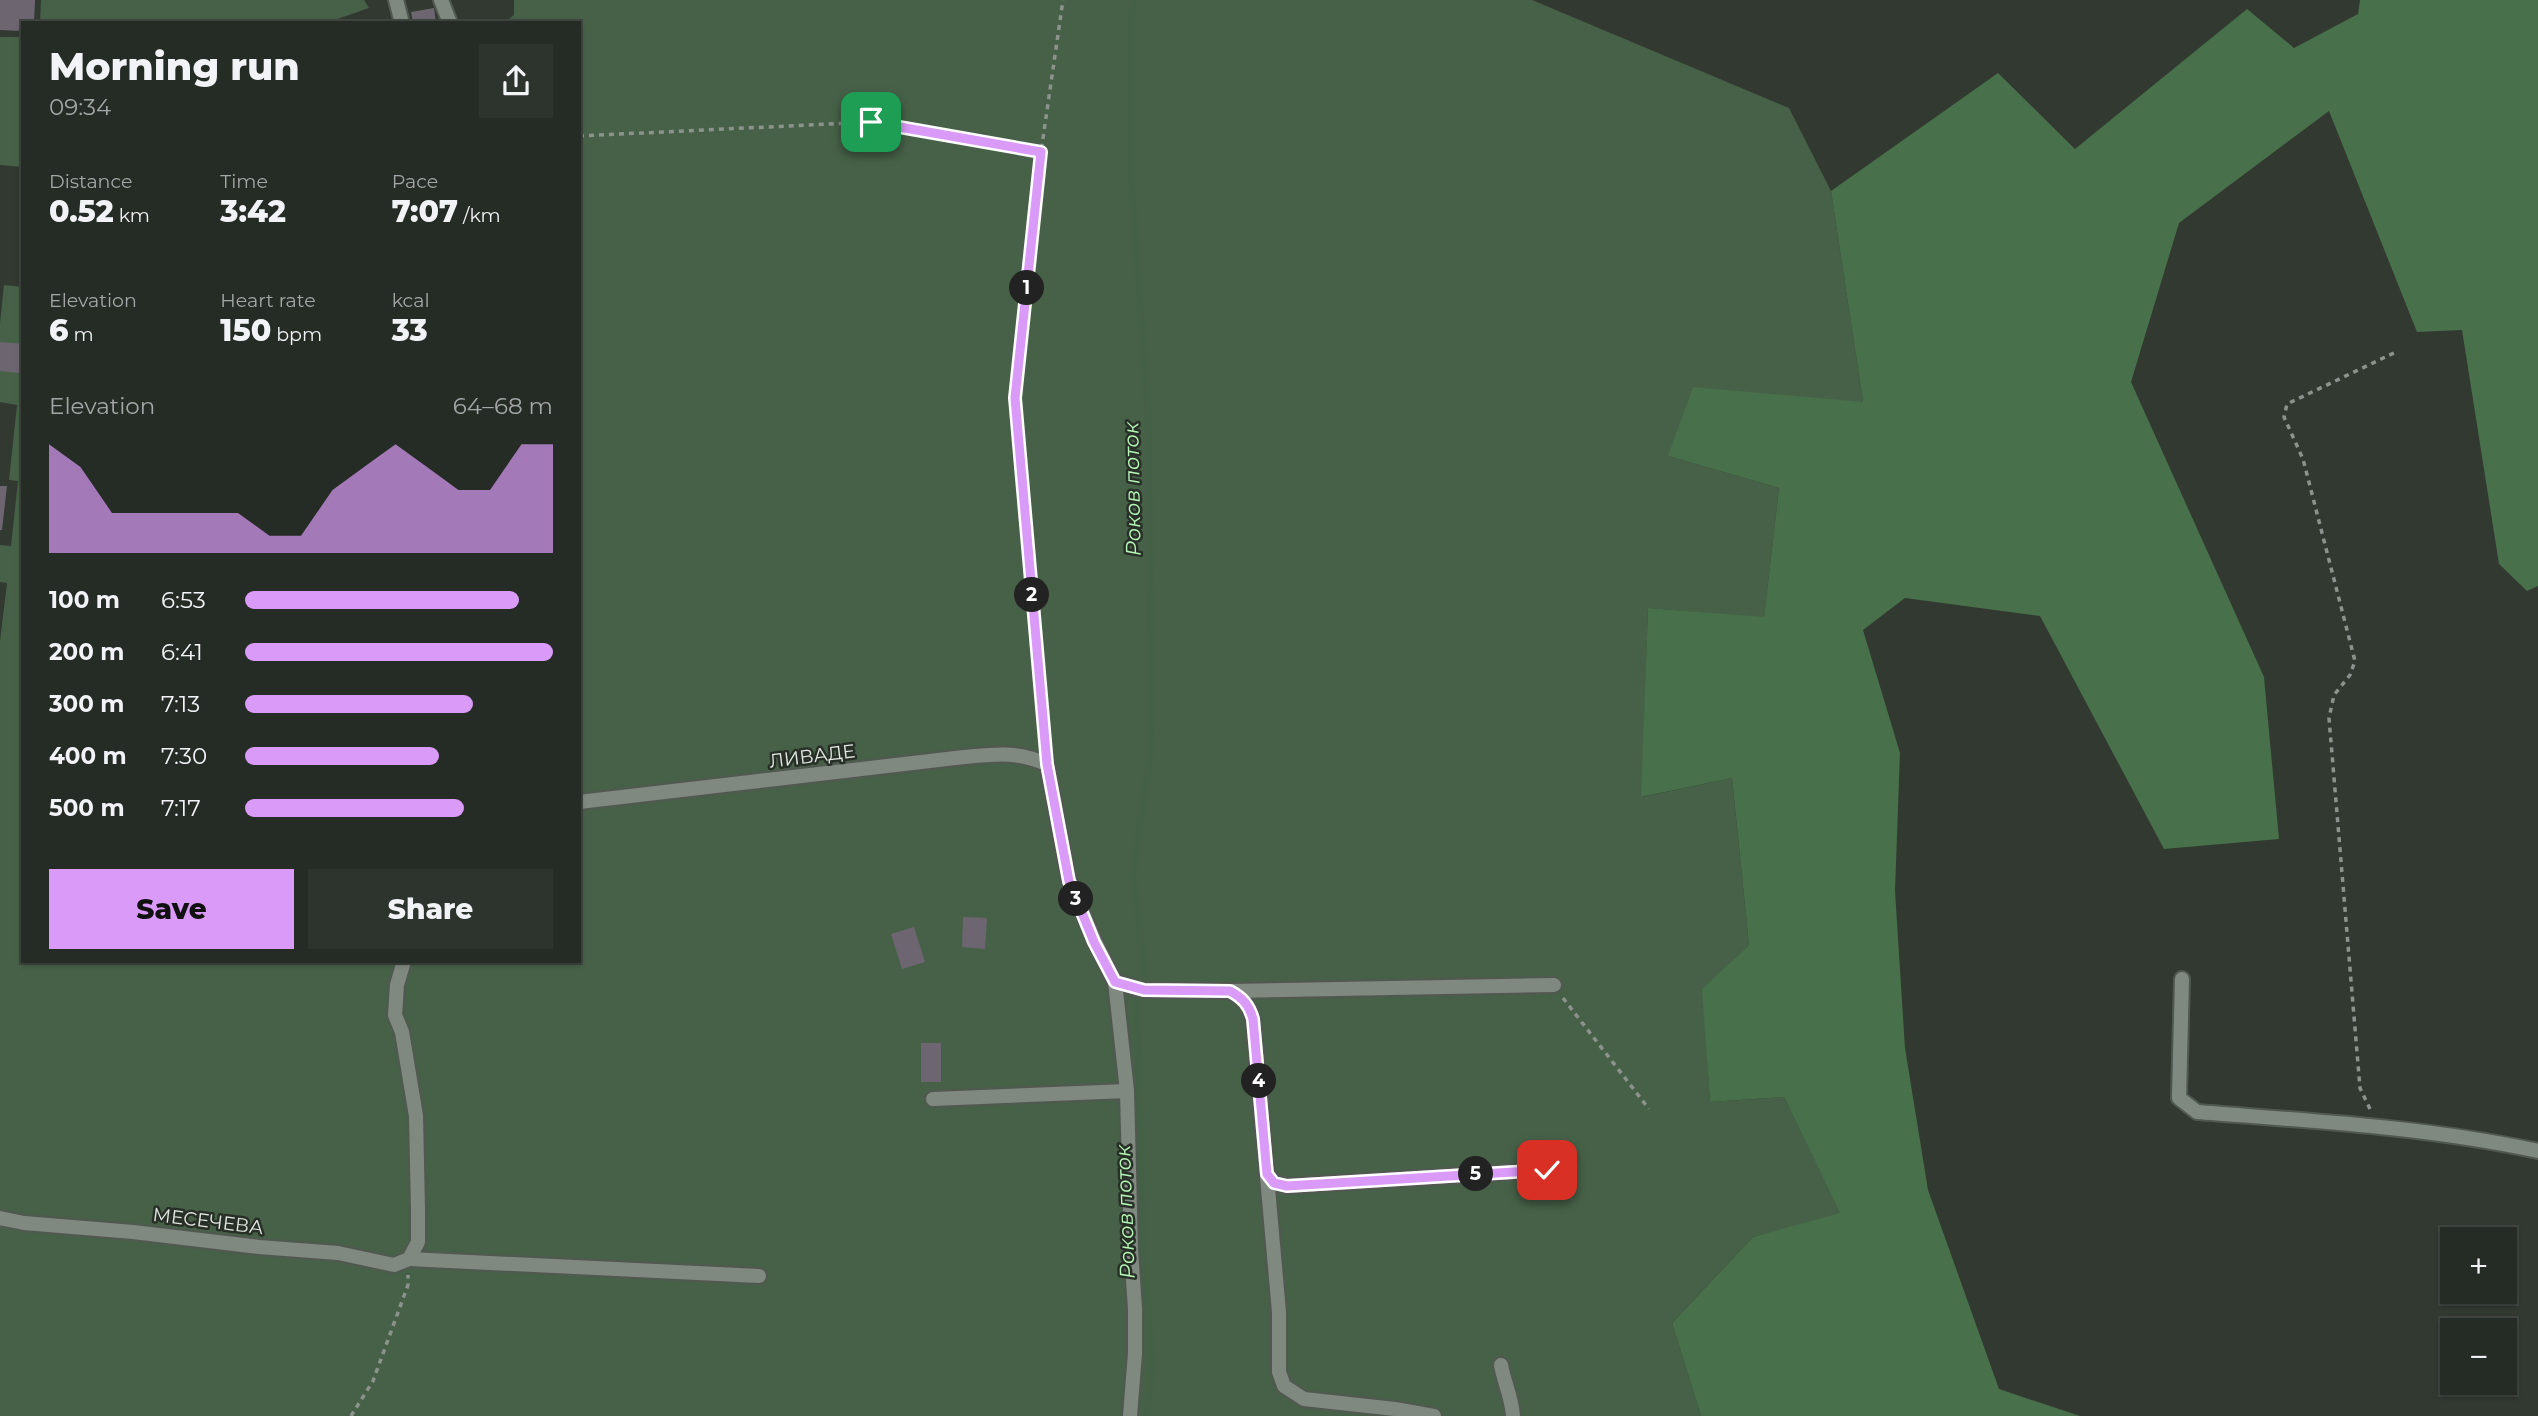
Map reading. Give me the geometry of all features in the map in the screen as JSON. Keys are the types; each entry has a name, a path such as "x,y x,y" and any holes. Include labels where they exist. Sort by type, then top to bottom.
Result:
{"street":[{"path":"396,0 401,21"},
{"path":"441,0 449,21"},
{"name":"ЛИВАДЕ","path":"581,802 1003,754 1024,755 1047,764"},
{"path":"1047,764 1069,881 1094,942 1115,982 1127,1091 1135,1309 1135,1353 1129,1416"},
{"path":"403,963 397,985 395,1015 402,1032 416,1116 418,1196 418,1242 409,1259"},
{"path":"2182,979 2179,1098 2197,1112 2390,1126 2538,1151"},
{"path":"1115,982 1144,990 1230,991 1554,985"},
{"path":"1230,991 1241,997 1249,1007 1253,1019 1279,1312 1279,1372 1284,1386 1304,1399 1434,1416"},
{"path":"933,1099 1127,1091"},
{"path":"1267,1174 1274,1183 1287,1186 1547,1170"},
{"name":"МЕСЕЧЕВА","path":"0,1218 24,1223 338,1253 394,1265 409,1259 759,1276"},
{"path":"1501,1365 1512,1402 1513,1416"}],"path":[{"path":"1047,764 1015,398 1041,152 1063,0"},
{"path":"581,136 871,122 1041,152"},
{"path":"2390,1126 2372,1113 2360,1088 2329,718 2334,695 2350,675 2355,661 2304,459 2284,416 2287,404 2398,351"},
{"path":"1554,985 1650,1109"},
{"path":"351,1416 373,1381 408,1285 409,1259"}],"green space":[{"path":"41,0 364,0 369,8 332,21 40,21"},
{"path":"514,0 1532,0 1789,108 1831,191 1863,402 1668,456 1779,488 1764,618 1648,608 1642,797 1732,778 1749,945 1703,989 1710,1102 1784,1097 1841,1214 1753,1237 1672,1323 1701,1416 0,1416 0,641 7,583 0,582 0,545 11,546 18,481 9,480 17,405 0,402 0,323 4,285 21,287 21,963 581,963 581,21 506,21 514,15"},
{"path":"2360,0 2538,0 2538,586 2527,591 2499,564 2462,330 2417,332 2329,111 2179,223 2131,382 2264,677 2279,839 2164,849 2040,616 1905,598 1863,630 1900,753 1895,891 1905,1048 1928,1190 1999,1389 2080,1416 1701,1416 1672,1323 1753,1237 1840,1213 1784,1097 1710,1102 1702,989 1749,945 1732,778 1641,797 1648,608 1764,617 1779,488 1668,456 1693,387 1863,402 1831,191 1998,73 2075,149 2247,9 2294,48 2358,14"},
{"path":"0,37 21,37 21,167 0,165"}],"building":[{"path":"0,0 35,0 34,21 21,21 21,31 0,30"},
{"path":"434,8 436,21 413,21 411,12"},
{"path":"0,342 21,344 20,373 0,371"},
{"path":"0,486 7,486 2,530 0,530"},
{"path":"963,917 987,918 985,949 962,947"},
{"path":"914,927 925,962 902,969 891,934"},
{"path":"921,1043 941,1043 941,1082 921,1082"}],"waterway":[{"name":"Роков поток","path":"1134,0 1131,21 1131,176 1149,430 1151,747 1133,874 1145,977"},
{"name":"Роков поток","path":"1137,1006 1142,1247 1153,1367 1146,1416"}],"route":[{"path":"871,122 1041,152 1015,398 1047,764 1069,881 1094,942 1115,982 1144,990 1230,991 1241,997 1249,1007 1253,1019 1267,1174 1274,1183 1287,1186 1547,1170"}]}
